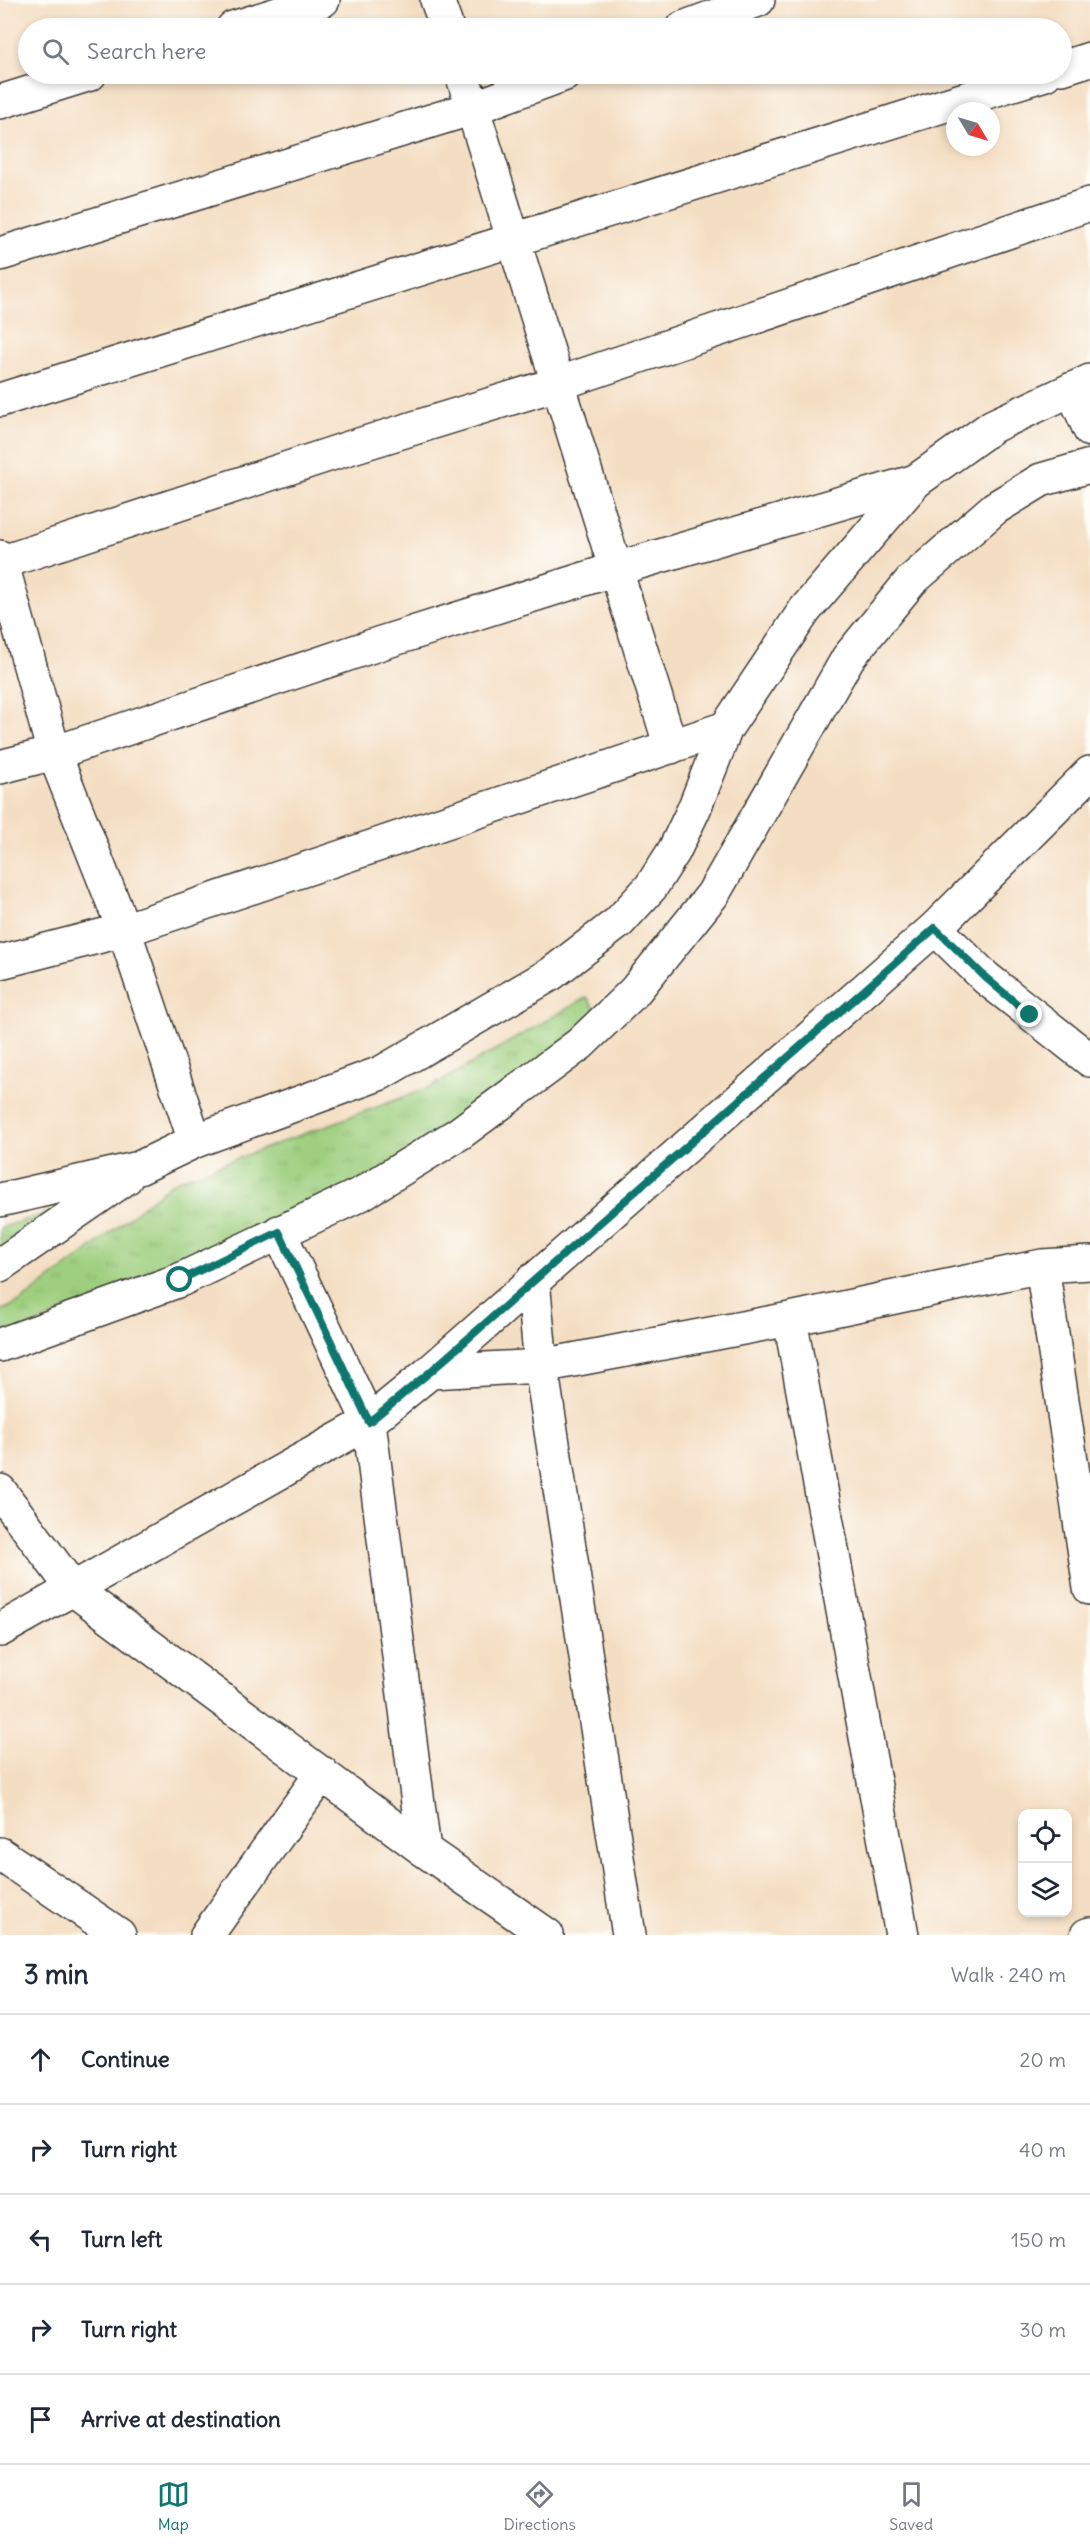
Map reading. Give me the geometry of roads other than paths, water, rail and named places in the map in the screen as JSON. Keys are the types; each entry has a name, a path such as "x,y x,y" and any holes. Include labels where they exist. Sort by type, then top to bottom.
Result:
{"street":[{"path":"265,18 323,0"},
{"path":"438,0 444,18"},
{"path":"710,18 759,0"},
{"path":"1072,65 1090,59"},
{"path":"0,102 58,84"},
{"path":"465,84 560,383 671,747"},
{"path":"0,254 473,108 538,84"},
{"path":"0,400 1013,84"},
{"path":"195,1141 124,930 54,753 1,561 349,448 560,383 1090,204"},
{"path":"0,1265 139,1168 195,1141 381,1073 551,974 619,922 651,887 674,851 694,809 726,728 805,610 916,481 993,426 1081,385 1090,430"},
{"path":"0,1345 180,1280 361,1194 460,1133 580,1044 634,992 713,894 848,658 911,581 995,508 1041,480 1090,466"},
{"path":"0,767 54,753 378,644 616,568 916,481"},
{"path":"0,962 124,930 726,728"},
{"path":"0,1630 369,1422 430,1372 935,928 1090,773"},
{"path":"935,928 986,978 1090,1060"},
{"path":"0,1200 139,1168"},
{"path":"279,1232 369,1422 424,1851"},
{"path":"430,1372 542,1366 790,1319 1042,1266 1090,1263"},
{"path":"1042,1266 1090,1588"},
{"path":"533,1280 542,1366 629,1935"},
{"path":"790,1319 902,1935"},
{"path":"0,1491 73,1589 424,1851 547,1935"},
{"path":"207,1935 322,1773"},
{"path":"0,1854 119,1935"}]}
